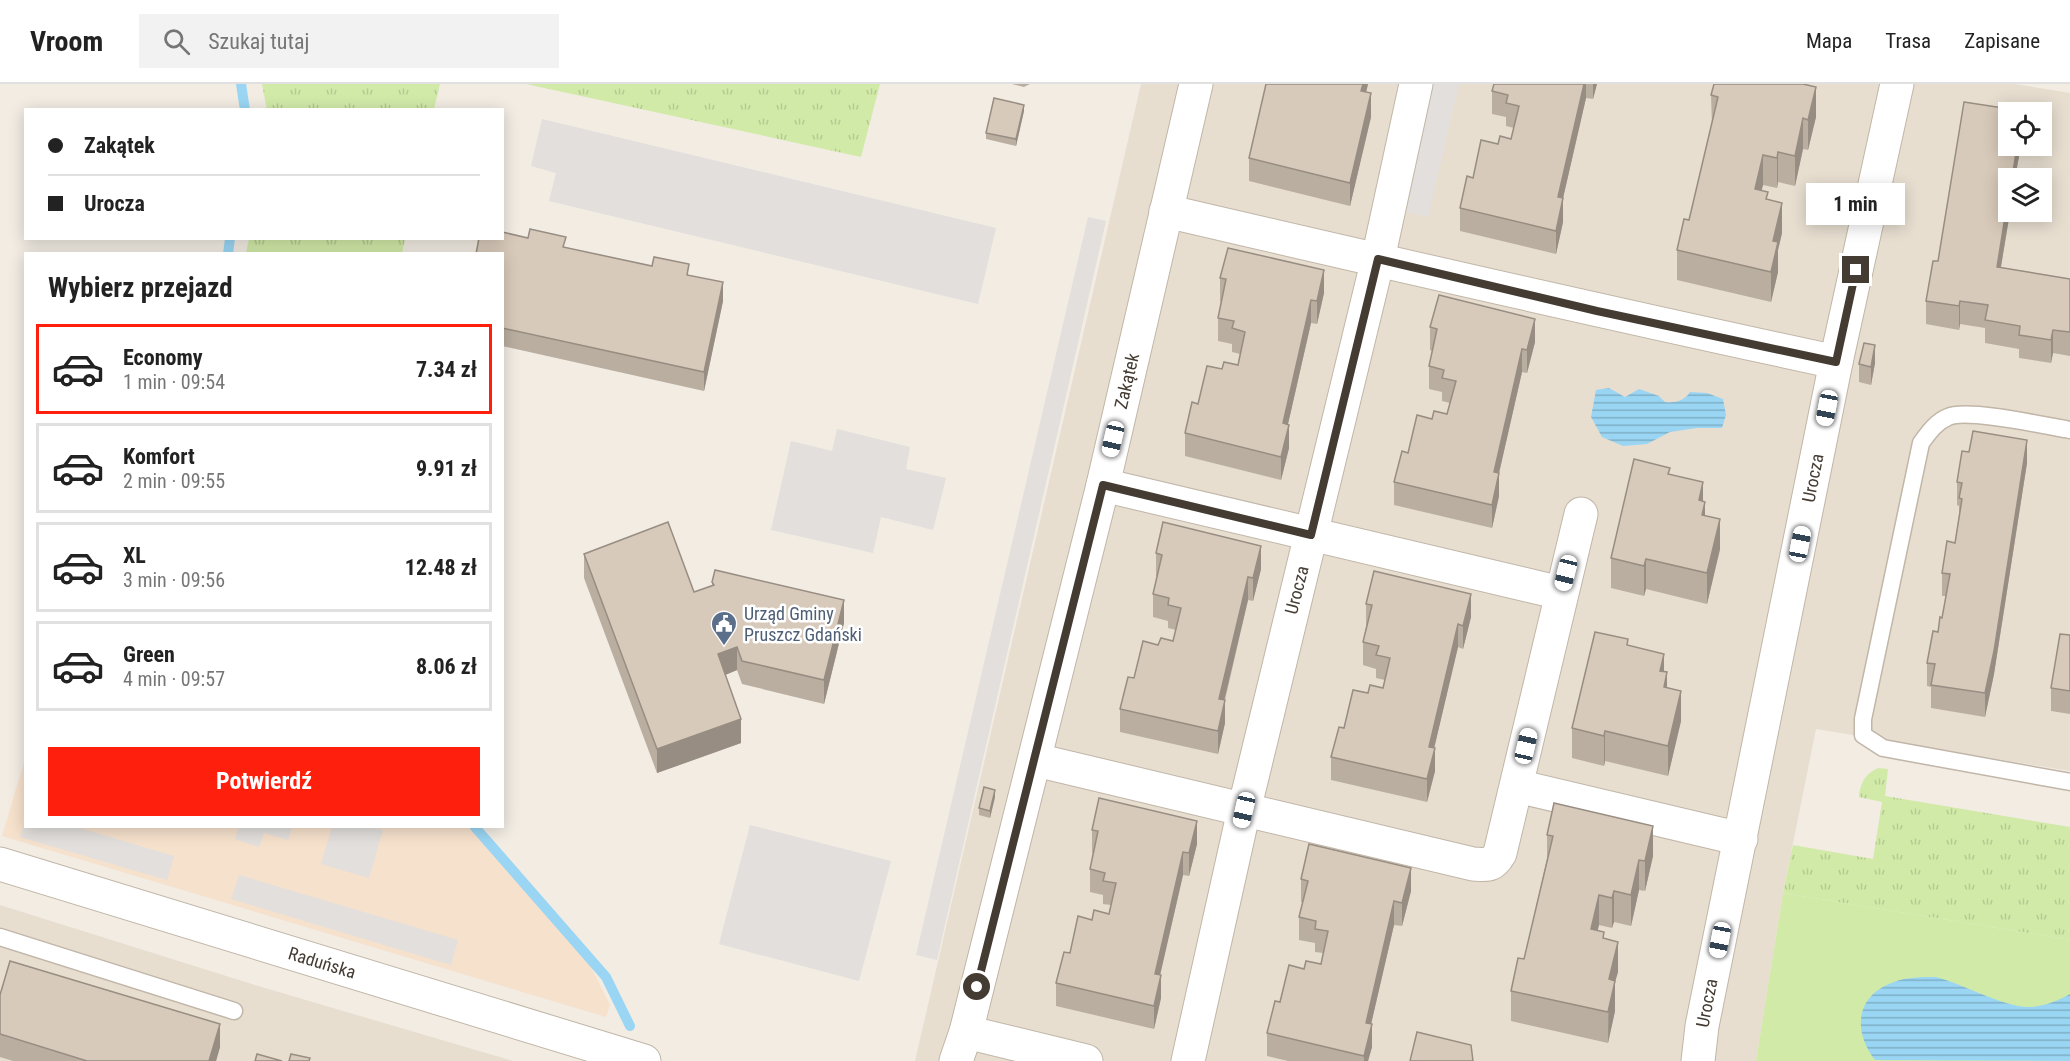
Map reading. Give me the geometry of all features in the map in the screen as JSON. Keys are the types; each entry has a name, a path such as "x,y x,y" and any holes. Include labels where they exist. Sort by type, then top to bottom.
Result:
{"street":[{"name":"Zakątek","path":"961,1047 1103,485 1196,84"},
{"name":"Urocza","path":"1188,1061 1244,810 1378,259 1416,84"},
{"name":"Urocza","path":"1698,1061 1702,1026 1836,362 1897,84"},
{"path":"1166,211 1597,311 1836,362"},
{"path":"1103,485 1562,593"},
{"path":"1035,760 1473,864 1486,865 1495,862 1500,853 1517,786 1581,514"},
{"path":"1517,786 1741,839"},
{"name":"Raduńska","path":"0,864 644,1061"},
{"path":"961,1047 1086,1061"}],"lane":[{"path":"2070,430 1976,415 1950,416 1933,427 1921,442 1863,719 1863,735 1883,748 2070,782"},
{"path":"0,936 234,1011"}],"shaded area":[{"path":"1141,84 2015,84 2070,93 2070,771 1816,729 1783,893 1756,1061 915,1061"},
{"path":"1432,84 1459,84 1428,217 1402,211"},
{"path":"542,119 996,228 978,304 549,201 556,173 531,166"},
{"path":"1088,217 1106,221 937,960 916,955"},
{"path":"837,429 910,447 906,469 946,478 933,530 881,517 873,553 771,530 791,441 832,451"},
{"path":"24,762 24,828 469,828 583,951 610,1005 606,1017 2,836"},
{"path":"24,824 24,828 79,828 174,856 167,880 20,837"},
{"path":"750,825 891,861 859,981 719,944"},
{"path":"238,828 292,828 288,840 264,833 259,847 235,839"},
{"path":"332,828 383,830 369,878 321,864"},
{"path":"239,875 458,940 451,965 231,899"},
{"path":"0,905 255,985 513,1061 0,1061"}],"green space":[{"path":"262,84 440,84 434,108 267,108"},
{"path":"526,84 880,84 861,157"},
{"path":"249,240 405,240 402,252 246,252"},
{"path":"1878,768 1888,769 1885,796 2070,827 2070,940 1783,893 1793,845 1873,859 1882,802 1859,797 1864,780"},
{"path":"1783,893 2070,940 2070,1061 1756,1061"}],"water":[{"path":"1609,388 1625,397 1639,389 1659,396 1665,402 1676,402 1690,392 1707,393 1723,399 1726,415 1722,428 1697,428 1670,432 1647,444 1623,446 1602,437 1591,417 1596,390"},
{"path":"1936,977 1996,1000 2020,1006 2046,1004 2070,994 2070,1061 1875,1060 1863,1037 1861,1026 1865,1004 1881,988 1899,980"}],"building":[{"path":"1266,84 1363,84 1361,91 1371,93 1350,183 1249,158"},
{"path":"1494,84 1584,84 1558,197 1563,198 1556,231 1460,208 1467,176 1473,178 1481,140 1498,144 1500,136 1511,139 1519,106 1506,103 1508,95 1492,91"},
{"path":"1714,84 1803,84 1816,87 1808,120 1803,118 1795,156 1778,152 1777,158 1763,155 1755,189 1768,192 1766,199 1782,203 1773,241 1778,242 1771,272 1677,250 1684,219 1689,220 1718,97 1711,95"},
{"path":"994,98 1024,105 1016,139 986,133"},
{"path":"1964,102 1998,107 1998,156 2015,156 2014,168 1998,168 1998,222 2004,222 1997,267 2070,279 2070,332 2053,330 2051,340 2019,335 2020,326 1985,320 1988,305 1960,301 1959,306 1926,301 1933,261 1938,261"},
{"path":"530,229 566,237 563,247 652,266 654,257 689,264 687,275 723,282 704,372 504,328 504,252 476,252 479,240 504,240 504,232 528,238"},
{"path":"1228,248 1324,270 1317,301 1311,300 1283,423 1289,425 1281,457 1185,433 1192,402 1198,404 1207,366 1222,369 1224,362 1238,365 1245,332 1232,328 1234,321 1218,318 1226,279 1220,278"},
{"path":"1439,295 1535,319 1527,350 1522,349 1494,472 1499,473 1492,505 1394,482 1402,451 1408,453 1417,415 1432,419 1434,411 1447,414 1456,381 1442,378 1444,370 1429,366 1437,329 1430,327"},
{"path":"1864,343 1875,345 1871,367 1859,364"},
{"path":"1973,431 2027,440 1994,651 1985,693 1931,685 1935,664 1927,663 1933,631 1938,632 1940,617 1942,618 1950,574 1942,573 1947,541 1955,543 1962,499 1959,498 1962,483 1957,482 1962,451 1969,452"},
{"path":"1634,459 1670,468 1668,474 1703,482 1699,500 1705,502 1702,515 1720,519 1707,573 1646,559 1644,566 1611,558"},
{"name":"Urząd Gminy Pruszcz Gdański","path":"668,522 694,592 714,585 712,582 715,570 844,600 824,680 742,661 737,647 718,654 741,719 657,749 584,554"},
{"path":"1163,522 1261,546 1253,578 1248,577 1219,699 1225,700 1218,731 1120,709 1128,677 1134,678 1143,641 1158,645 1161,638 1173,641 1181,608 1168,605 1169,598 1153,594 1162,555 1156,553"},
{"path":"1374,571 1471,594 1463,626 1458,624 1429,747 1435,748 1427,779 1331,757 1339,727 1344,728 1353,690 1368,693 1370,685 1383,688 1390,658 1376,655 1379,646 1363,642 1372,605 1366,604"},
{"path":"1595,632 1628,639 1627,645 1664,654 1660,671 1667,672 1664,687 1681,691 1668,746 1605,731 1604,736 1572,728"},
{"path":"2060,634 2070,635 2070,691 2051,688"},
{"path":"984,787 995,790 990,811 979,808"},
{"path":"1099,798 1197,821 1189,853 1183,852 1155,974 1161,975 1154,1006 1056,983 1064,952 1070,953 1078,916 1092,920 1094,910 1109,914 1116,883 1103,881 1105,873 1090,869 1098,831 1092,830"},
{"path":"1554,803 1653,826 1645,861 1639,860 1631,895 1614,891 1612,898 1599,895 1591,929 1604,932 1603,938 1618,942 1609,979 1615,981 1608,1012 1511,991 1518,958 1524,959 1553,836 1547,835"},
{"path":"1309,844 1411,868 1402,903 1394,901 1366,1023 1372,1024 1364,1056 1267,1033 1275,1001 1280,1002 1289,965 1304,969 1306,961 1321,964 1328,931 1315,929 1316,921 1299,917 1308,881 1301,879"},
{"path":"10,961 220,1024 209,1061 87,1061 0,1034 0,995"},
{"path":"1417,1032 1471,1045 1473,1061 1410,1061"},
{"path":"257,1054 282,1061 255,1061"},
{"path":"291,1054 310,1058 309,1061 289,1061"}],"waterway":[{"path":"241,84 245,108"},
{"path":"228,252 230,240"},
{"path":"476,828 606,977 630,1026"}],"place":[{"name":"Urząd Gminy Pruszcz Gdański","path":"724,647"}],"route":[{"path":"977,987 1103,485 1311,535 1378,259 1597,311 1836,362 1856,270"}]}
